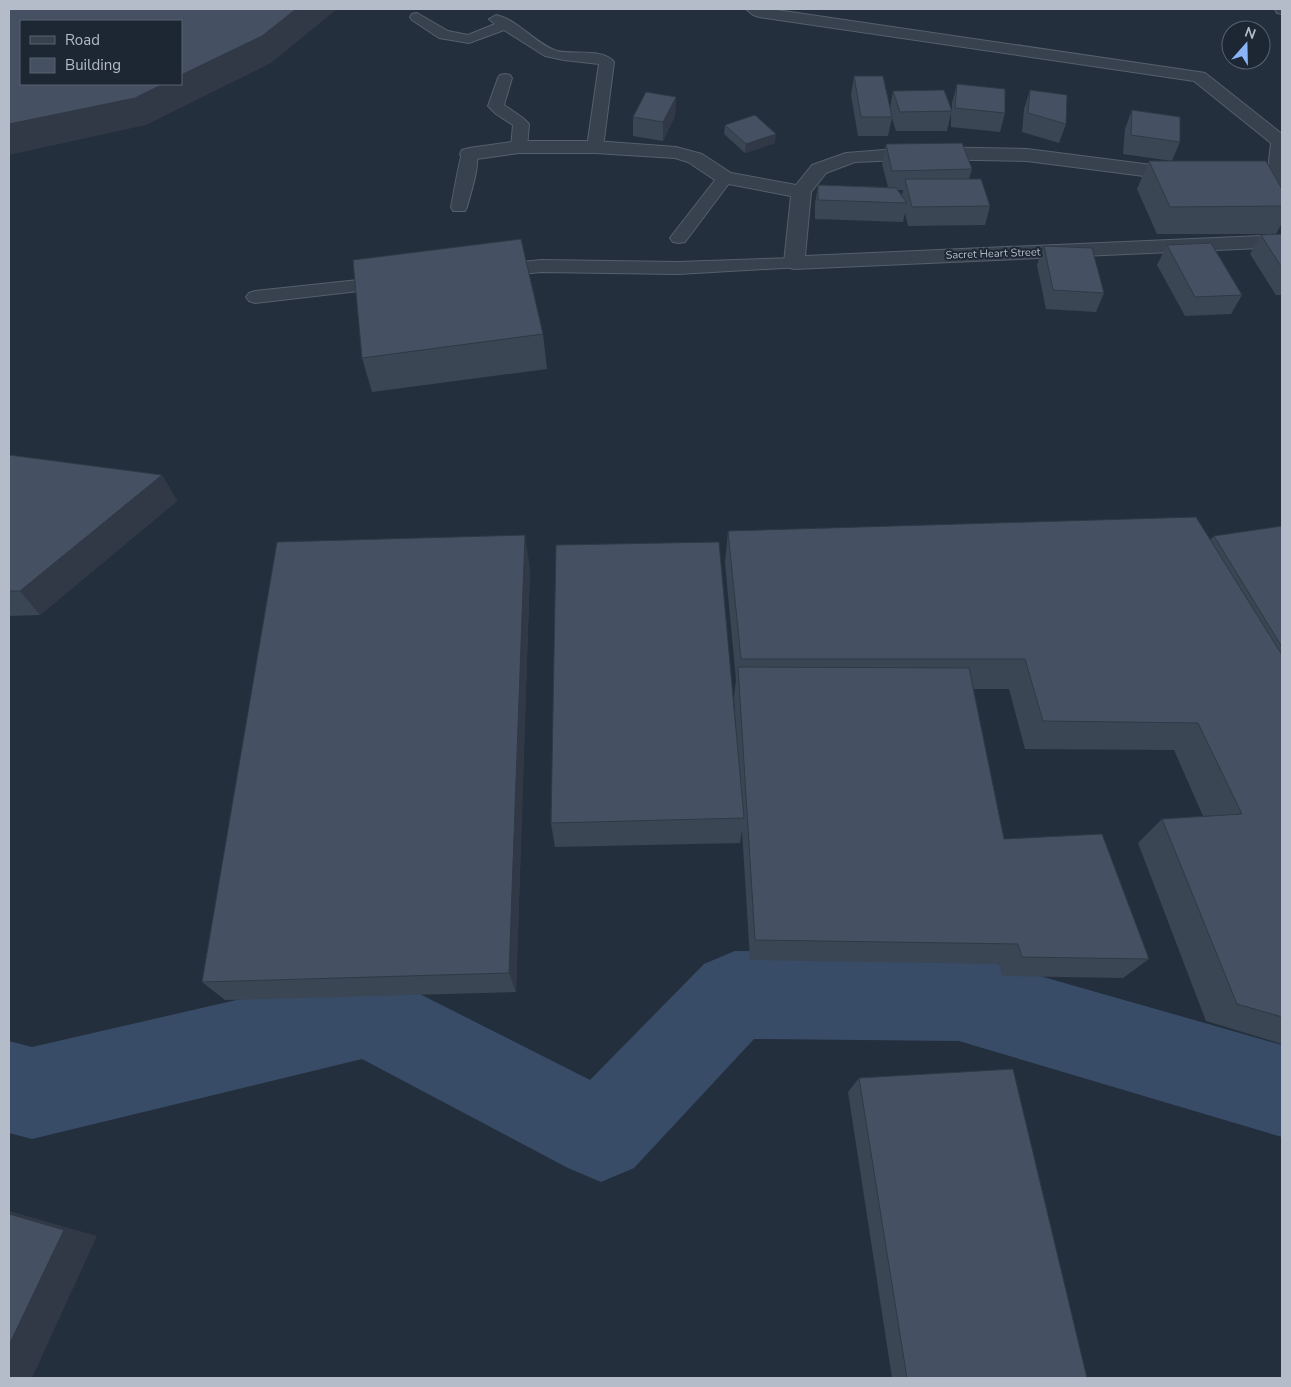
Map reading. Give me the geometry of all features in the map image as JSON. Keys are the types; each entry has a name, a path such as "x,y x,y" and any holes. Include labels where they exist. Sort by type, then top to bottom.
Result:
{"street":[{"path":"754,9 759,12 1199,77 1280,141 1279,188 1257,184"},
{"path":"469,154 519,148 595,147 676,153 695,158 725,178 801,192"},
{"path":"794,263 801,192 820,169 853,157 923,153 1027,155 1199,177"},
{"name":"Sacret Heart Street","path":"794,263 1282,241"}],"lane":[{"path":"417,17 444,35 469,39 501,22 550,53 558,56 607,62 595,147"},
{"path":"505,78 496,106 500,110 513,115 521,124 519,148"},
{"path":"459,207 469,163 469,154"},
{"path":"679,238 725,178"},
{"path":"482,272 541,266 678,268 794,263"},
{"path":"255,297 403,281"}],"building":[{"path":"9,9 296,9 262,36 182,75 182,20 20,20 20,85 161,85 135,98 9,124"},
{"path":"854,76 883,76 892,117 861,117"},
{"path":"957,84 1005,89 1005,113 955,108"},
{"path":"944,90 952,111 900,112 893,91"},
{"path":"1030,90 1067,95 1066,124 1028,113"},
{"path":"646,92 676,97 663,122 633,117"},
{"path":"1132,110 1180,117 1180,142 1131,135"},
{"path":"755,115 776,134 746,144 725,125"},
{"path":"962,143 972,169 892,171 886,144"},
{"path":"1149,161 1266,161 1282,189 1282,206 1170,207"},
{"path":"905,179 981,179 990,206 912,207"},
{"path":"818,185 896,188 907,203 818,200"},
{"path":"1282,234 1282,268 1261,235"},
{"path":"521,239 543,334 362,358 353,260"},
{"path":"1211,243 1242,295 1195,297 1167,245"},
{"path":"1044,246 1092,248 1104,293 1053,290"},
{"path":"9,455 162,475 20,591 9,591"},
{"path":"1196,517 1282,655 1282,1017 1237,1004 1162,819 1242,814 1198,723 1043,721 1025,659 741,659 728,531"},
{"path":"1282,526 1282,647 1214,536"},
{"path":"525,535 509,973 202,982 277,542"},
{"path":"719,542 744,818 551,823 556,545"},
{"path":"738,667 969,668 1004,839 1102,834 1149,959 1022,957 1018,944 755,940"},
{"path":"1013,1069 1087,1378 907,1378 859,1078"},
{"path":"9,1214 64,1230 9,1345"}],"waterway":[{"path":"9,1087 32,1093 367,1014 601,1135 735,995 959,997 1282,1091"}]}
